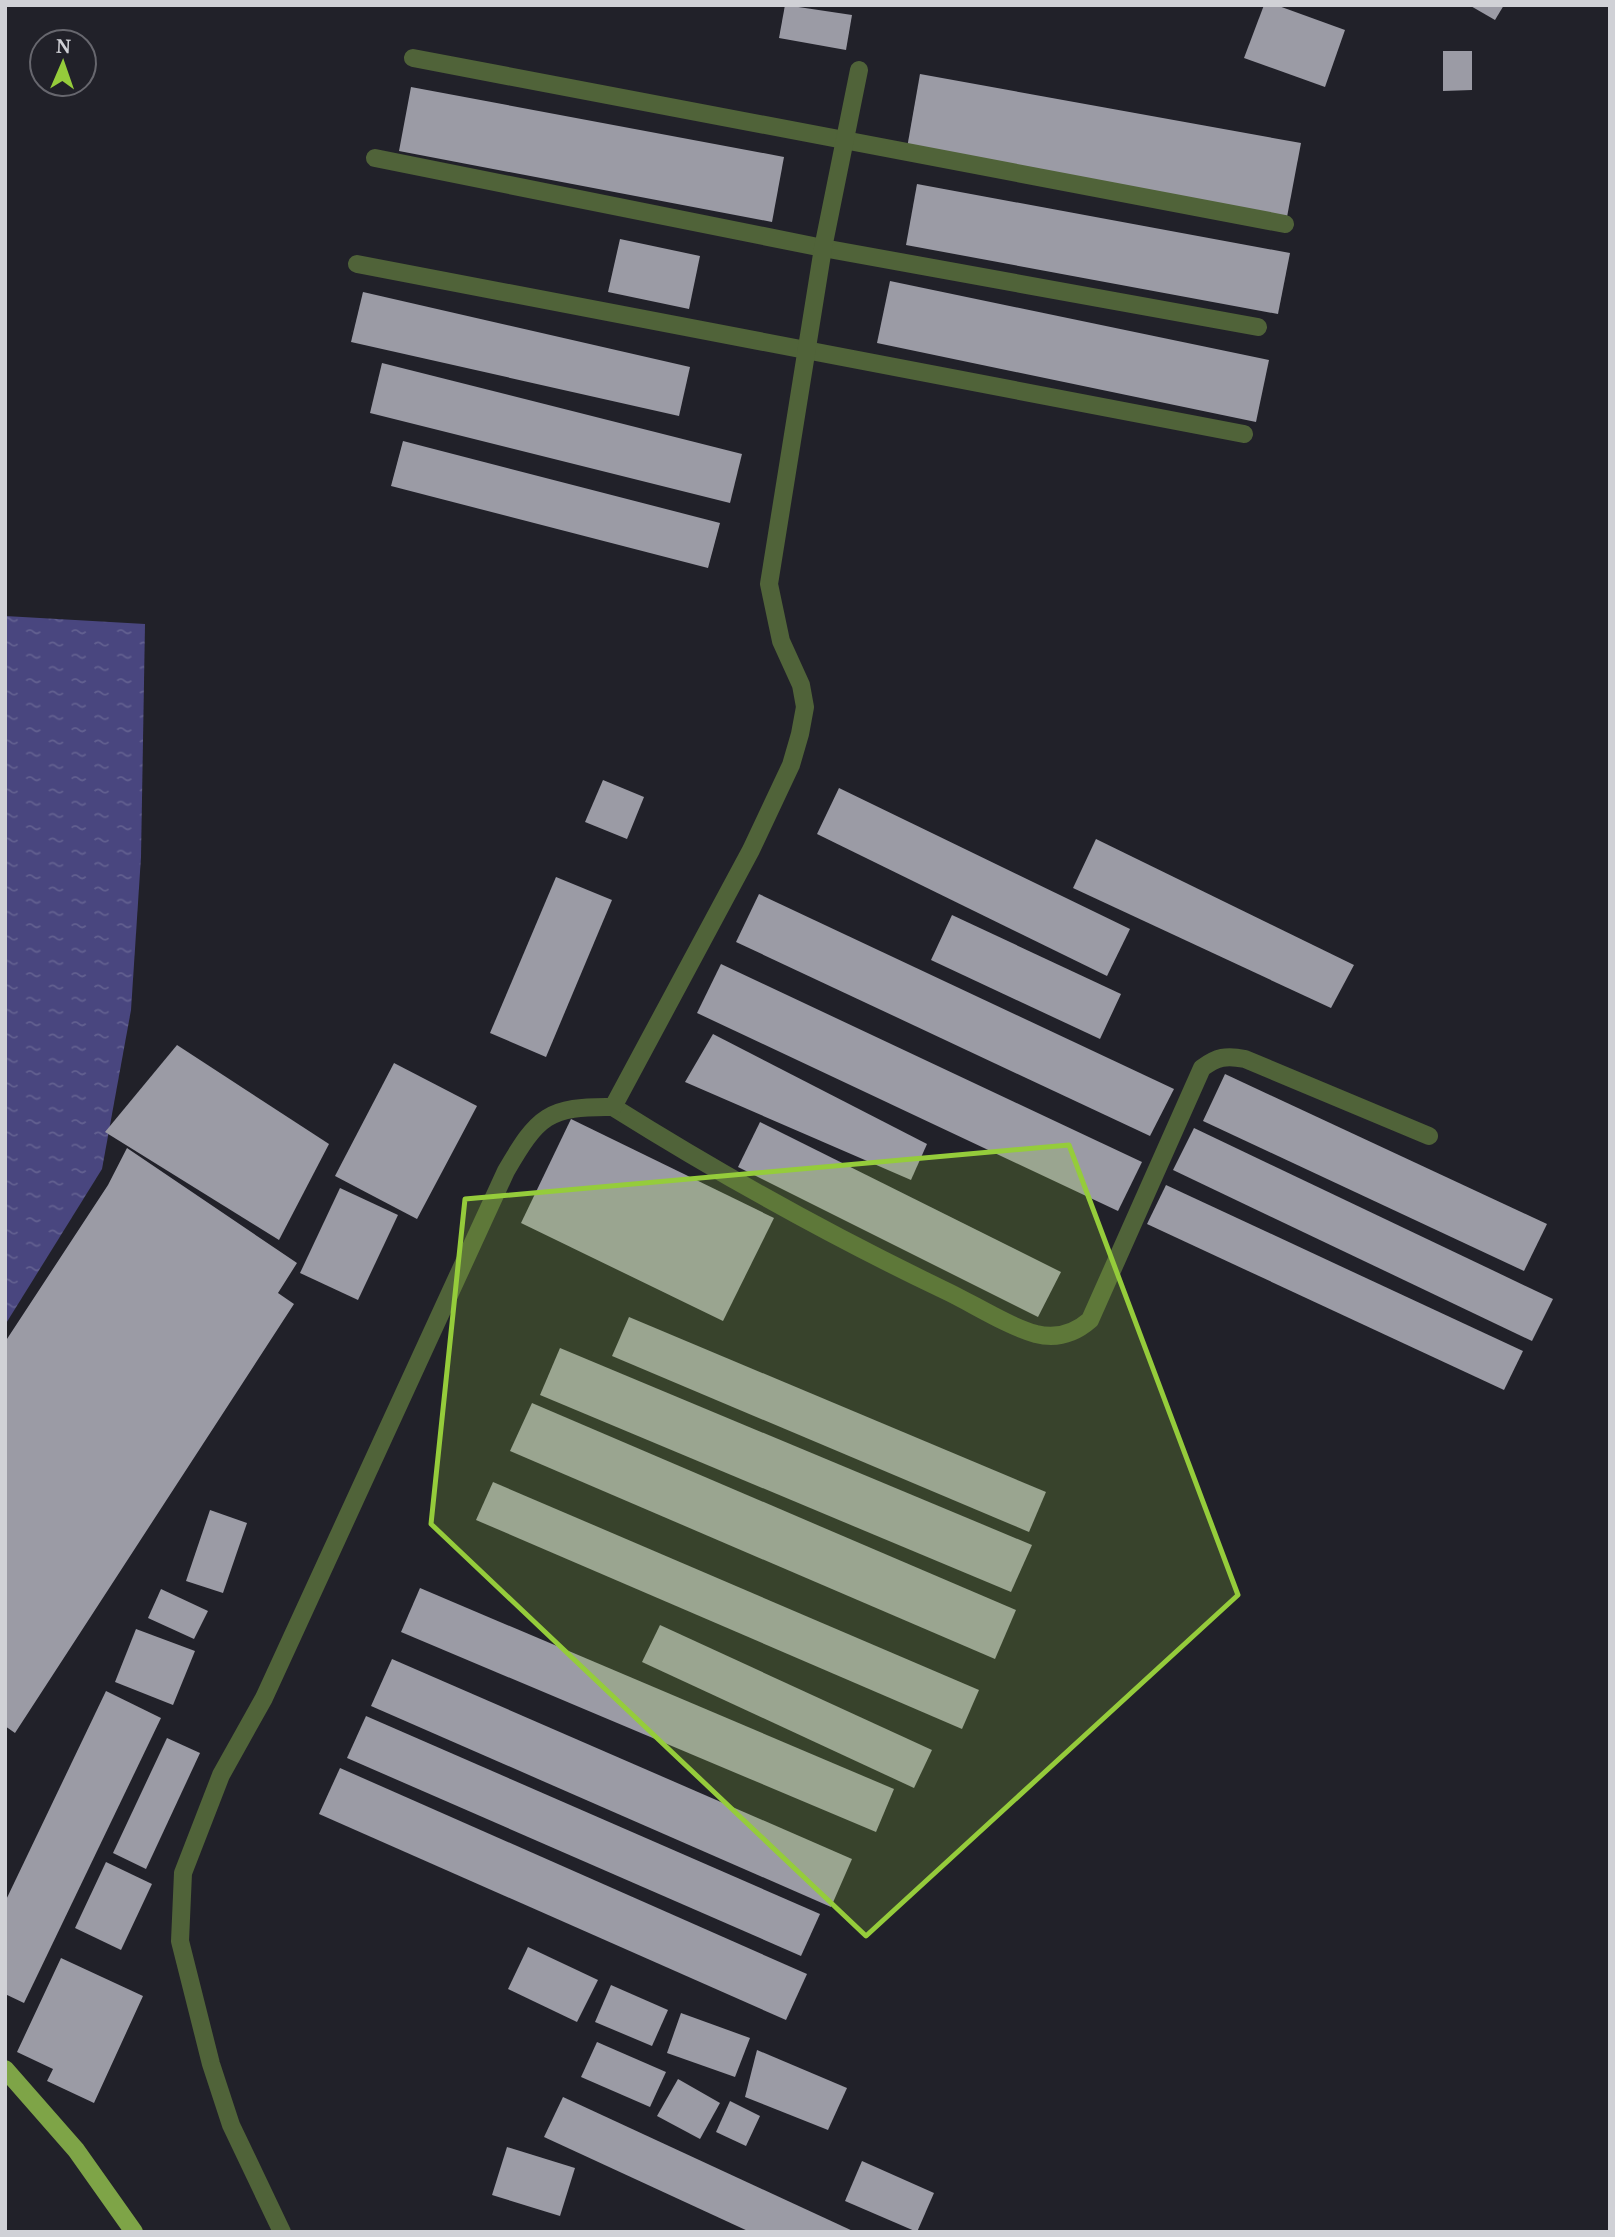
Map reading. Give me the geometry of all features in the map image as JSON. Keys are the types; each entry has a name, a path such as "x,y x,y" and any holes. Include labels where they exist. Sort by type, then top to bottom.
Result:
{"main road":[{"path":"5,2068 76,2150 134,2232"}],"lane":[{"path":"412,58 1285,224"},
{"path":"613,1107 751,850 791,765 800,734 805,707 801,685 781,641 769,584 806,349 859,70"},
{"path":"375,158 824,248 1258,327"},
{"path":"357,264 1244,434"},
{"path":"282,2232 231,2125 205,2041 180,1941 183,1873 221,1775 264,1698 506,1171 537,1123 557,1112 582,1107 613,1107 696,1159 915,1276 1036,1334 1059,1336 1077,1331 1090,1320 1202,1068 1215,1059 1227,1056 1245,1059 1429,1136"}],"highlighted area":[{"path":"1069,1145 1238,1595 866,1936 431,1524 465,1199"}],"water":[{"path":"5,616 145,624 141,857 131,1010 102,1169 5,1325"}],"building":[{"path":"785,5 852,15 846,50 779,38"},
{"path":"1264,5 1276,5 1345,30 1325,87 1244,58"},
{"path":"1469,5 1504,5 1495,20"},
{"path":"1443,51 1472,51 1472,90 1443,91"},
{"path":"920,74 1301,143 1287,217 907,148"},
{"path":"411,87 784,157 772,222 399,151"},
{"path":"917,184 1290,253 1278,314 906,245"},
{"path":"620,239 700,256 689,309 608,292"},
{"path":"890,281 1269,360 1256,422 877,343"},
{"path":"363,292 690,367 679,416 351,342"},
{"path":"382,363 742,454 730,503 370,413"},
{"path":"403,441 720,523 708,568 391,486"},
{"path":"603,780 644,797 627,839 585,822"},
{"path":"839,788 1130,929 1107,976 817,834"},
{"path":"1096,839 1354,965 1331,1008 1073,888"},
{"path":"556,877 612,900 546,1057 490,1033"},
{"path":"759,894 1174,1089 1150,1136 736,942"},
{"path":"952,915 1121,994 1100,1039 931,960"},
{"path":"721,964 1142,1162 1118,1211 697,1013"},
{"path":"713,1034 927,1144 911,1180 685,1082"},
{"path":"177,1045 329,1144 279,1240 105,1132"},
{"path":"394,1063 477,1106 417,1219 335,1176"},
{"path":"1225,1074 1547,1224 1524,1271 1203,1121"},
{"path":"571,1119 774,1218 723,1321 521,1223"},
{"path":"760,1122 1061,1272 1038,1317 738,1167"},
{"path":"1194,1128 1553,1299 1532,1341 1173,1170"},
{"path":"127,1148 297,1263 278,1293 294,1304 15,1733 5,1726 5,1342 108,1185"},
{"path":"1166,1185 1523,1351 1504,1390 1147,1224"},
{"path":"340,1188 398,1215 358,1300 300,1273"},
{"path":"629,1317 1046,1492 1029,1532 612,1356"},
{"path":"560,1348 1032,1545 1011,1592 540,1395"},
{"path":"532,1403 1016,1610 995,1659 510,1451"},
{"path":"493,1482 979,1690 962,1729 476,1520"},
{"path":"210,1510 247,1523 223,1593 186,1581"},
{"path":"420,1588 894,1789 876,1832 401,1632"},
{"path":"161,1589 208,1611 194,1639 148,1618"},
{"path":"660,1625 932,1750 914,1788 642,1662"},
{"path":"136,1629 195,1651 173,1705 115,1682"},
{"path":"392,1659 852,1859 831,1907 371,1706"},
{"path":"106,1691 161,1718 24,2003 5,1994 5,1902"},
{"path":"366,1716 820,1914 801,1956 347,1758"},
{"path":"167,1738 200,1753 146,1869 113,1853"},
{"path":"340,1768 807,1974 786,2020 319,1814"},
{"path":"106,1862 152,1884 121,1950 75,1928"},
{"path":"528,1947 598,1980 577,2022 508,1989"},
{"path":"61,1958 143,1996 94,2103 47,2081 53,2069 17,2052"},
{"path":"611,1985 668,2010 652,2046 595,2022"},
{"path":"681,2013 750,2038 735,2077 667,2053"},
{"path":"597,2042 666,2072 650,2107 581,2077"},
{"path":"757,2050 847,2088 828,2130 745,2097"},
{"path":"678,2079 720,2103 700,2139 657,2116"},
{"path":"563,2097 855,2232 750,2232 544,2137"},
{"path":"730,2101 760,2116 746,2146 716,2132"},
{"path":"507,2147 575,2168 560,2216 492,2195"},
{"path":"862,2161 934,2193 917,2232 845,2201"}]}
